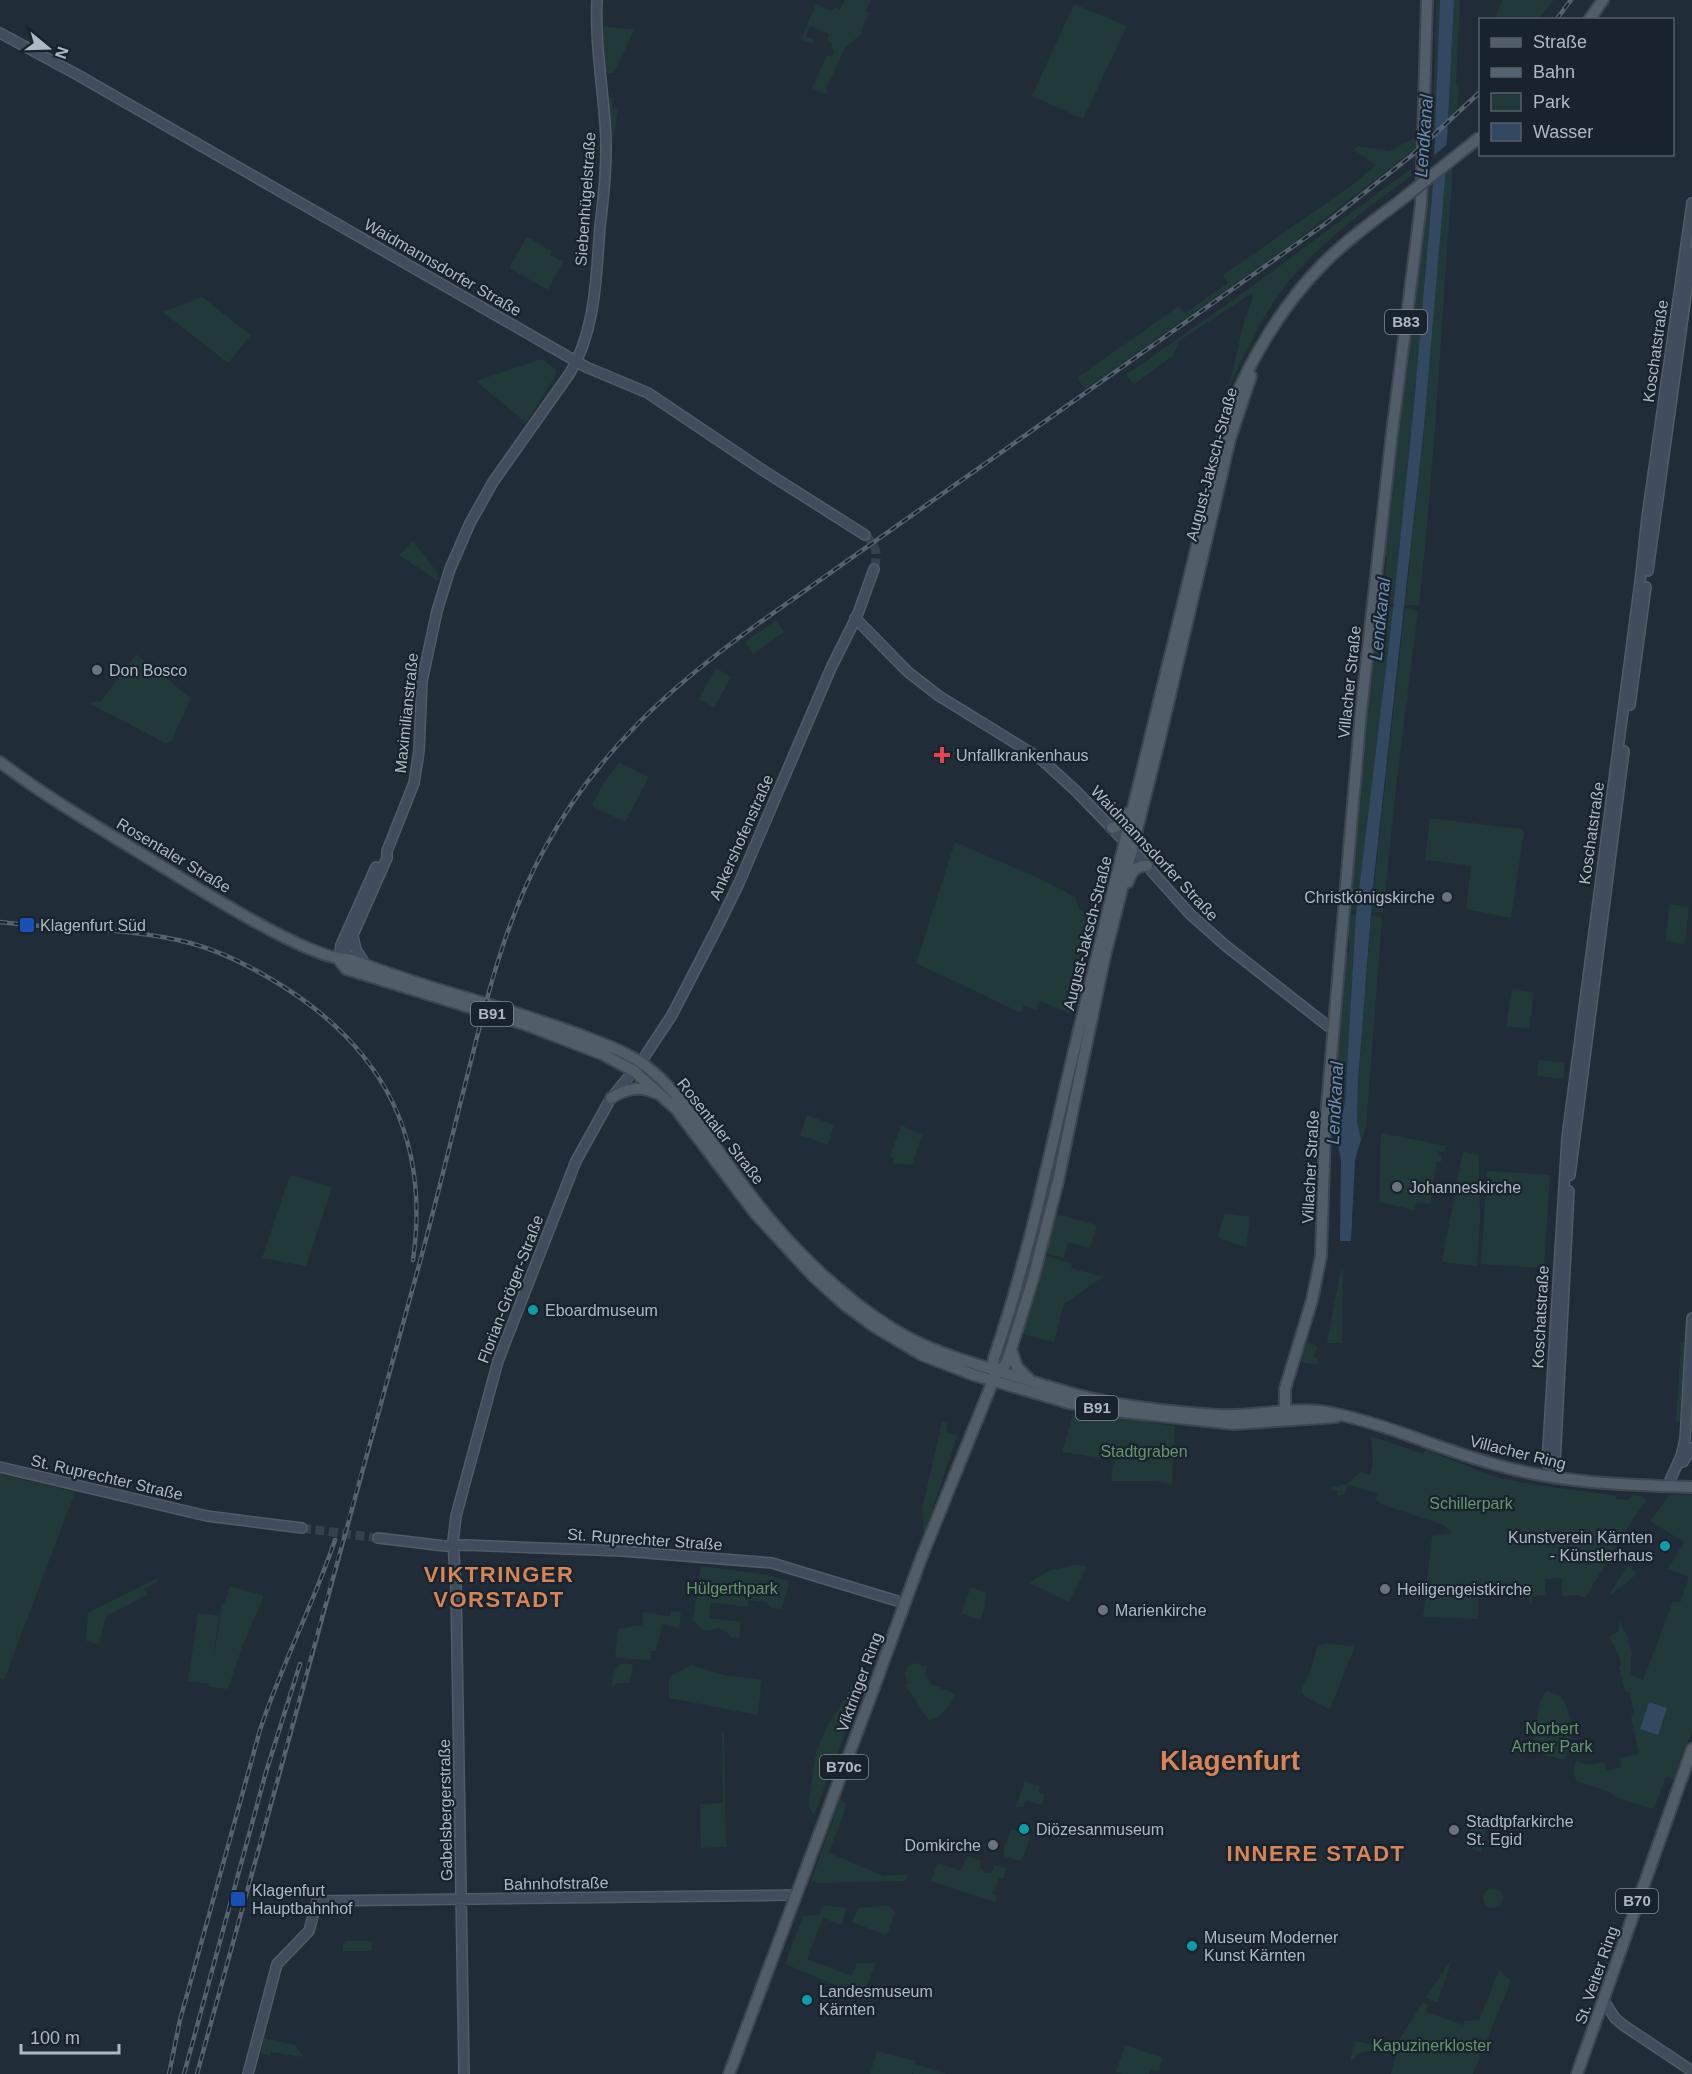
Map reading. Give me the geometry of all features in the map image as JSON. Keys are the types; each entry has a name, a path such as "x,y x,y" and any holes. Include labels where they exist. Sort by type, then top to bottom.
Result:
{"main road":[{"name":"Villacher Straße","path":"1281,1417 1292,1364 1302,1336 1318,1274 1325,1129 1343,902 1372,603 1421,204 1427,0"},
{"path":"1590,18 1603,0"},
{"path":"1262,348 1283,311 1322,266 1352,239 1479,138"},
{"name":"August-Jaksch-Straße","path":"995,1376 1003,1368 1011,1348 1033,1279 1058,1181 1119,897 1134,806 1175,629 1230,410 1244,378 1262,348"},
{"name":"August-Jaksch-Straße","path":"995,1376 994,1358 1016,1293 1041,1200 1085,1005 1128,845 1159,742 1230,439 1262,348"},
{"name":"Rosentaler Straße","path":"0,762 77,814 230,907 298,943 345,963 570,1041 637,1067 668,1086 747,1191 791,1242 825,1276 870,1314 908,1338 995,1376"},
{"path":"1112,828 1122,824 1134,806"},
{"path":"1119,897 1126,889 1132,871 1137,867 1148,866"},
{"name":"Rosentaler Straße","path":"345,963 366,965 571,1031 625,1053 676,1109 754,1213 827,1290 883,1332 913,1350 954,1368 995,1376"},
{"path":"611,1098 626,1090 639,1088 650,1090 663,1097"},
{"path":"1011,1348 1017,1367 1030,1380"},
{"name":"Villacher Straße","path":"1281,1417 1281,1383 1292,1364"},
{"name":"Villacher Ring","path":"995,1376 1030,1380 1098,1400 1236,1416 1281,1417"},
{"name":"Villacher Ring","path":"995,1376 1070,1403 1124,1412 1234,1424 1319,1411 1389,1428 1488,1463 1551,1472 1580,1481 1692,1487"},
{"name":"Viktringer Ring","path":"729,2074 904,1603 995,1376"},
{"name":"St. Veiter Ring","path":"1577,2074 1692,1749"}],"street":[{"name":"Siebenhügelstraße","path":"577,361 586,337 590,315 603,194 605,124 597,57 597,0"},
{"name":"Waidmannsdorfer Straße","path":"0,33 76,74 577,361 648,393 764,471 866,535"},
{"name":"Koschatstraße","path":"1551,1472 1555,1464 1573,1115 1647,517 1692,203"},
{"name":"Koschatstraße","path":"1573,1115 1692,252"},
{"name":"Maximilianstraße","path":"345,963 347,948 387,858 387,850 414,783 419,751 424,672 437,611 450,569 470,523 493,482 577,361"},
{"path":"855,618 874,569"},
{"name":"Waidmannsdorfer Straße","path":"855,618 908,672 939,696 1041,759 1112,828 1190,914 1216,938 1334,1030"},
{"name":"Ankershofenstraße","path":"637,1067 672,1015 730,900 855,618"},
{"name":"Maximilianstraße","path":"345,963 341,945 381,854 387,850"},
{"path":"353,934 356,950 366,965"},
{"name":"Florian-Gröger-Straße","path":"454,1546 456,1516 501,1351 576,1161 611,1098 637,1067"},
{"path":"1667,1486 1682,1456 1685,1440 1692,1318"},
{"path":"1685,1411 1692,1431"},
{"path":"1667,1486 1692,1448"},
{"name":"St. Ruprechter Straße","path":"0,1467 207,1516 302,1528"},
{"name":"St. Ruprechter Straße","path":"378,1538 454,1546 622,1551 772,1563 904,1603"},
{"name":"Gabelsbergerstraße","path":"454,1546 464,2074"},
{"name":"Bahnhofstraße","path":"248,2074 277,1964 309,1931 317,1901 795,1895"},
{"path":"1604,2001 1615,2018 1623,2025 1692,2071"}],"green space":[{"path":"845,0 871,0 866,12 869,13 861,31 863,32 845,48 826,89 827,95 812,88 827,55 832,57 835,51 830,48 833,44 827,41 829,34 810,26 806,36 815,40 813,44 801,39 816,4 831,11 835,7 840,10"},
{"path":"1436,0 1440,0 1436,130 1433,132"},
{"path":"1454,0 1460,0 1456,84 1459,85 1457,110 1448,118"},
{"path":"1502,0 1554,0 1539,18 1495,18"},
{"path":"1074,4 1127,26 1083,119 1032,96"},
{"path":"601,26 634,30 613,73 608,73 604,69"},
{"path":"608,97 614,99 612,108 618,109 614,137 611,138"},
{"path":"1416,137 1415,148 1410,153 1298,239 1085,389 1077,378 1179,306 1185,313 1228,283 1223,275 1351,186 1376,165 1354,150 1358,146 1389,151"},
{"path":"1453,166 1434,441 1419,606 1405,605 1424,427 1445,173"},
{"path":"1412,168 1411,176 1338,232 1304,264 1289,282 1262,322 1228,389 1245,318 1253,297 1251,294 1179,341 1173,356 1134,384 1126,375 1251,287"},
{"path":"1433,182 1394,604 1380,602 1387,556 1382,552 1422,249 1428,186"},
{"path":"527,237 552,251 550,255 561,261 564,260 548,290 509,268"},
{"path":"202,297 251,335 228,363 163,312"},
{"path":"542,359 556,371 555,377 526,423 476,381"},
{"path":"413,541 437,572 438,581 399,555"},
{"path":"1380,605 1394,607 1357,911 1350,910 1351,900 1348,899 1377,608"},
{"path":"1405,608 1418,611 1383,912 1371,912"},
{"path":"776,620 784,632 753,654 745,642"},
{"path":"136,654 191,698 171,742 165,743 89,703 101,701"},
{"path":"716,668 731,677 714,708 699,699"},
{"path":"619,762 649,777 625,822 592,806 601,787"},
{"path":"1430,818 1521,829 1524,832 1511,918 1466,909 1471,866 1425,860"},
{"path":"955,842 1036,877 1075,897 1080,910 1094,917 1072,1014 1040,1001 1036,1010 1024,1005 1021,1013 916,963"},
{"path":"1670,904 1689,907 1685,944 1665,941"},
{"path":"1349,914 1357,915 1345,1102 1338,1130 1341,1159 1336,1144 1336,1103 1333,1095 1343,965 1349,952"},
{"path":"1371,916 1382,919 1366,1127 1355,1161 1361,1139 1357,1123 1358,1081"},
{"path":"1512,989 1534,992 1529,1029 1506,1026"},
{"path":"1539,1060 1565,1063 1563,1079 1537,1076"},
{"path":"807,1115 834,1125 828,1145 800,1135"},
{"path":"901,1125 922,1135 912,1165 893,1163 894,1158 890,1157"},
{"path":"1381,1133 1446,1146 1444,1152 1439,1151 1439,1155 1442,1156 1441,1162 1437,1161 1431,1204 1417,1202 1414,1210 1379,1202"},
{"path":"1463,1151 1479,1155 1480,1222 1477,1266 1442,1262"},
{"path":"1487,1171 1550,1175 1544,1268 1481,1264"},
{"path":"290,1175 332,1187 306,1266 262,1258"},
{"path":"1225,1213 1250,1217 1246,1247 1220,1239 1218,1235"},
{"path":"1056,1214 1097,1225 1090,1248 1068,1242 1064,1258 1045,1253"},
{"path":"1044,1256 1072,1263 1071,1268 1103,1277 1064,1304 1054,1342 1022,1334"},
{"path":"1343,1270 1342,1343 1327,1343 1339,1279"},
{"path":"1305,1342 1316,1345 1317,1350 1313,1357 1318,1358 1317,1365 1299,1362"},
{"path":"1681,1343 1685,1343 1680,1416 1682,1421 1676,1422"},
{"name":"Stadtgraben","path":"1074,1411 1175,1426 1172,1484 1155,1481 1111,1481 1114,1460 1062,1452"},
{"path":"942,1422 947,1423 946,1432 958,1435 924,1533 922,1509"},
{"name":"Schillerpark","path":"1371,1436 1423,1454 1426,1450 1499,1478 1614,1495 1617,1499 1628,1500 1633,1495 1642,1496 1647,1500 1585,1598 1579,1595 1562,1596 1562,1578 1545,1579 1545,1595 1532,1596 1532,1607 1527,1597 1478,1594 1478,1619 1423,1617 1432,1536 1452,1533 1444,1525 1381,1504 1376,1500 1377,1493 1348,1485 1344,1495 1337,1496 1338,1491 1331,1490 1333,1487 1347,1484 1360,1472 1370,1475 1373,1462"},
{"path":"0,1474 75,1492 4,1680 0,1678"},
{"path":"1692,1494 1692,1733 1680,1759 1675,1780 1666,1777 1654,1809 1618,1798 1610,1792 1577,1781 1573,1773 1576,1761 1589,1765 1604,1762 1607,1771 1622,1767 1620,1758 1639,1754 1631,1716 1634,1714 1630,1693 1625,1691 1619,1667 1621,1665 1619,1656 1609,1637 1618,1631 1620,1620 1631,1652 1631,1675 1643,1680 1673,1601 1680,1603 1689,1577 1668,1569 1684,1542 1650,1521 1669,1495"},
{"path":"1074,1565 1087,1566 1069,1602 1029,1583 1048,1571"},
{"path":"1628,1565 1637,1574 1612,1594 1610,1593"},
{"name":"Hülgerthpark","path":"701,1566 768,1575 789,1581 782,1609 771,1608 766,1602 749,1600 747,1607 711,1602 709,1618 741,1622 739,1639 730,1637 728,1633 719,1628 707,1631 703,1629 693,1620"},
{"path":"157,1578 158,1581 144,1589 147,1595 106,1616 99,1644 86,1641 88,1613"},
{"path":"230,1586 264,1596 242,1647 228,1689 188,1681 198,1613 219,1616 212,1669 222,1605 225,1603"},
{"path":"971,1587 987,1593 984,1604 986,1605 980,1620 961,1613"},
{"path":"671,1611 681,1612 679,1628 662,1624 656,1651 652,1651 650,1660 615,1658 618,1629 642,1625 643,1612 670,1616"},
{"path":"1326,1643 1349,1646 1356,1644 1330,1709 1305,1697 1301,1691 1315,1652 1318,1647"},
{"path":"915,1663 927,1667 925,1674 931,1684 955,1694 945,1711 934,1719 929,1720 905,1685 908,1684 905,1674 908,1666"},
{"path":"620,1664 633,1665 630,1683 616,1683 614,1687 612,1686 614,1672"},
{"path":"691,1665 724,1675 762,1680 757,1715 669,1698 669,1677"},
{"path":"867,1668 860,1695 814,1815 808,1806 816,1753 826,1728 863,1669"},
{"name":"Norbert Artner Park","path":"1546,1691 1561,1696 1568,1711 1571,1727 1564,1760 1531,1751 1540,1701"},
{"path":"722,1732 724,1732 726,1847 701,1848 700,1804 723,1803"},
{"path":"1025,1781 1040,1786 1038,1792 1045,1794 1041,1805 1026,1800 1023,1808 1016,1806"},
{"path":"840,1799 845,1802 846,1807 829,1853 884,1876 905,1874 908,1876 905,1881 818,1883 811,1881"},
{"path":"1475,1814 1486,1816 1481,1852 1466,1847"},
{"path":"1011,1829 1031,1836 1021,1861 1003,1856"},
{"path":"967,1856 980,1860 981,1869 985,1873 992,1872 994,1865 1007,1868 1003,1879 999,1878 993,1894 997,1896 995,1902 931,1881 938,1863 961,1871"},
{"path":"1493,1888 1500,1891 1503,1898 1500,1905 1493,1908 1486,1905 1483,1898 1486,1891"},
{"path":"823,1905 847,1908 841,1925 823,1918 807,1959 852,1976 857,1963 875,1963 864,1997 785,1964 803,1916 820,1914"},
{"path":"889,1905 895,1913 885,1935 852,1922 858,1908"},
{"path":"346,1941 372,1941 371,1951 343,1951"},
{"path":"1453,1957 1437,2003 1426,1997"},
{"name":"Kapuzinerkloster","path":"1499,1970 1511,1981 1473,2074 1391,2074 1399,2040 1422,2003 1428,2005 1426,2012 1463,2025 1465,2021 1479,2020"},
{"path":"264,2038 295,2045 302,2057 271,2052 270,2056 261,2053"},
{"path":"1355,2041 1385,2049 1359,2053 1350,2062"},
{"path":"1125,2045 1163,2058 1159,2071 1151,2069 1149,2074 1116,2072"},
{"path":"877,2051 916,2061 915,2064 947,2074 913,2074 913,2071 912,2074 870,2074"}],"water":[{"path":"1440,0 1454,0 1445,180 1424,427 1373,887 1358,1081 1357,1123 1361,1139 1355,1160 1351,1241 1340,1241 1341,1160 1337,1139 1345,1102 1356,915 1393,610 1414,404 1433,184"},
{"path":"1649,1702 1667,1708 1658,1735 1640,1729"}],"pier":[{"path":"1450,142 1448,170 1430,184 1431,158"}],"tunnel":[{"path":"865,535 876,551 874,569"},
{"path":"302,1528 378,1538"}],"railway":[{"path":"1558,18 1571,0"},
{"path":"197,2074 421,1258 494,976 521,897 566,812 613,750 639,722 696,671 759,623 1325,224 1411,156 1479,93"},
{"path":"0,922 119,931 190,943 215,951 250,967 284,987 319,1012 349,1040 374,1070 393,1102 406,1138 414,1176 416,1216 413,1260"},
{"path":"169,2074 180,2020 260,1730 277,1682 335,1540"},
{"path":"184,2074 266,1772 300,1664"}],"place":[{"name":"Don Bosco","path":"97,670"},
{"name":"Unfallkrankenhaus","path":"942,755"},
{"name":"Christkönigskirche","path":"1447,897"},
{"name":"Klagenfurt Süd","path":"27,925"},
{"name":"Johanneskirche","path":"1397,1187"},
{"name":"Eboardmuseum","path":"533,1310"},
{"name":"Kunstverein Kärnten - Künstlerhaus","path":"1665,1546"},
{"name":"Heiligengeistkirche","path":"1385,1589"},
{"name":"Marienkirche","path":"1103,1610"},
{"name":"Diözesanmuseum","path":"1024,1829"},
{"name":"Stadtpfarkirche St. Egid","path":"1454,1830"},
{"name":"Domkirche","path":"993,1845"},
{"name":"Klagenfurt Hauptbahnhof","path":"238,1899"},
{"name":"Museum Moderner Kunst Kärnten","path":"1192,1946"},
{"name":"Landesmuseum Kärnten","path":"807,2000"}],"district":[{"name":"VIKTRINGER VORSTADT","path":"499,1586"},
{"name":"Klagenfurt","path":"1230,1760"},
{"name":"INNERE STADT","path":"1316,1853"}],"water label":[{"name":"Lendkanal","path":"1424,136"},
{"name":"Lendkanal","path":"1380,619"},
{"name":"Lendkanal","path":"1335,1103"}]}
